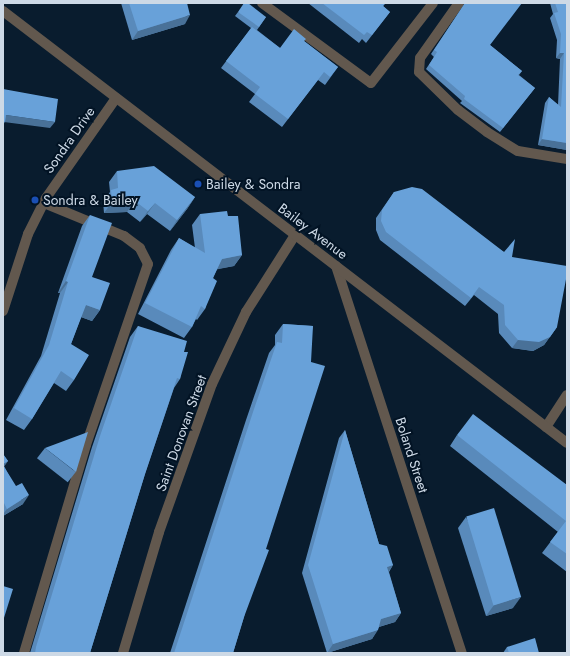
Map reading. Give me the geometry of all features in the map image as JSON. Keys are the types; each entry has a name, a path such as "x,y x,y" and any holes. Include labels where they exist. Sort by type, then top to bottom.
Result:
{"street":[{"path":"262,3 371,84 434,3"},
{"path":"459,3 420,58 419,72 458,110 518,151 567,159"},
{"name":"Bailey Avenue","path":"3,11 567,443"},
{"name":"Sondra Drive","path":"3,311 28,234 44,203 116,98"},
{"path":"24,653 86,445 147,273 148,264 140,248 124,236 44,203"},
{"name":"Saint Donovan Street","path":"123,653 159,532 212,384 246,312 268,282 295,234"},
{"name":"Boland Street","path":"336,266 462,653"},
{"path":"546,427 567,395"}],"building":[{"path":"129,3 187,3 190,15 138,31"},
{"path":"244,3 248,3 266,17 259,27 238,12"},
{"path":"322,3 385,3 383,6 390,12 372,35 367,32 364,35"},
{"path":"465,3 522,3 490,45 522,71 518,75 535,88 503,128 464,99 465,96 429,65 437,52 434,50"},
{"path":"555,3 567,3 567,143 542,139 549,97 561,107 564,53 560,53 561,34 554,13 558,12"},
{"path":"252,27 280,48 294,29 306,39 304,41 338,67 330,77 324,72 288,119 255,94 260,87 226,61"},
{"path":"3,89 58,99 55,122 6,115 5,122 3,121"},
{"path":"154,166 195,197 177,220 155,203 148,211 135,201 112,202 111,190 118,188 117,171"},
{"path":"412,187 422,189 504,252 515,239 512,257 567,266 567,274 557,327 550,337 539,342 518,340 505,325 504,305 479,287 471,298 386,232 381,221 382,210 394,192"},
{"path":"227,211 228,216 238,216 242,255 222,259 213,278 217,281 205,309 201,306 192,327 145,303 179,238 205,253 200,214"},
{"path":"90,215 112,223 92,277 110,283 100,310 86,305 71,344 89,355 74,380 61,371 32,419 14,408 49,345 68,282 66,281"},
{"path":"283,324 313,326 311,362 325,366 266,549 269,550 244,617 233,653 174,653 277,342 282,343"},
{"path":"138,326 187,341 184,352 188,352 180,379 177,378 145,474 90,653 35,653 100,436"},
{"path":"473,414 567,485 567,554 550,542 566,521 457,435"},
{"path":"345,430 379,544 387,546 393,565 387,567 401,613 381,619 378,630 333,644 308,565"},
{"path":"88,432 76,472 45,448"},
{"path":"3,454 8,461 3,464"},
{"path":"3,465 16,486 22,483 29,495 7,509 3,503"},
{"path":"494,508 521,597 493,605 466,516"},
{"path":"3,586 13,589 3,621"},
{"path":"535,638 539,653 509,653 507,647"}],"place":[{"name":"Bailey & Sondra","path":"198,184"},
{"name":"Sondra & Bailey","path":"35,200"}]}
